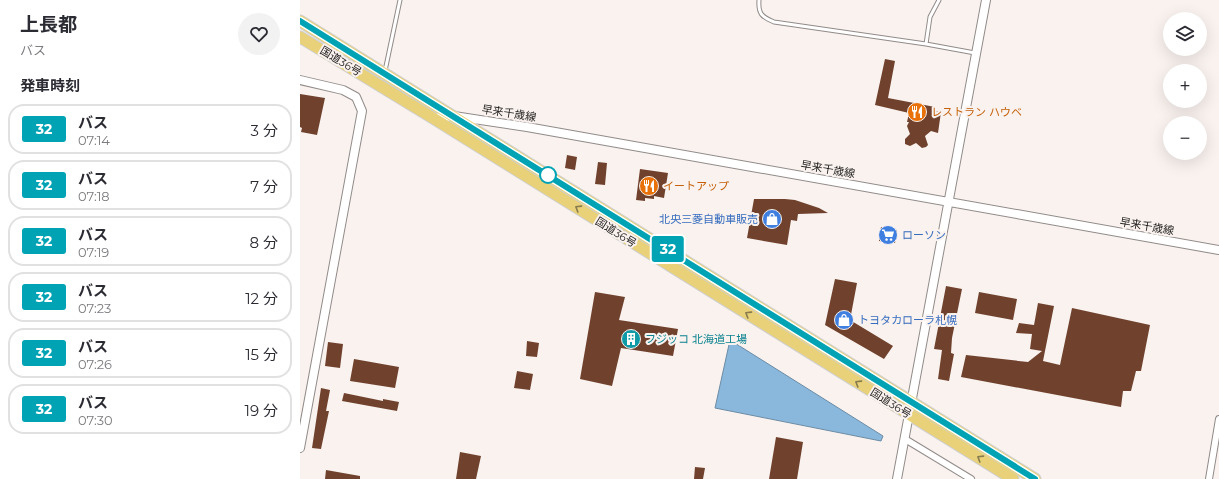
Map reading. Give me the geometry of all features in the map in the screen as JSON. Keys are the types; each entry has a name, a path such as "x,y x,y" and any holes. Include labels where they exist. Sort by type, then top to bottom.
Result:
{"highway":[{"name":"国道36号","path":"300,21 1035,479"},
{"name":"国道36号","path":"300,37 433,118 1013,479"}],"street":[{"path":"897,479 986,0"},
{"path":"300,80 344,90 356,97 362,111 300,448"},
{"name":"早来千歳線","path":"433,118 454,116 527,127 1219,250"},
{"path":"1209,479 1219,419"},
{"path":"905,439 971,479"}],"lane":[{"path":"384,73 400,0"},
{"path":"758,0 758,8 763,17 774,22 926,44 976,54"},
{"path":"926,44 930,17 939,0"}],"water":[{"path":"730,340 883,436 881,441 715,408"}],"building":[{"path":"885,59 895,61 888,98 935,107 934,111 941,112 938,133 931,131 925,136 928,145 926,147 922,148 916,143 910,146 905,144 905,139 910,134 907,126 909,122 907,122 909,113 875,105"},
{"path":"300,94 325,98 317,135 301,132"},
{"path":"567,155 577,157 575,170 565,168"},
{"path":"598,162 607,163 605,185 595,184"},
{"path":"640,169 668,173 664,198 654,196 654,199 645,198 645,201 636,200"},
{"path":"754,199 795,200 819,208 828,213 798,214 797,221 791,220 787,245 747,238"},
{"name":"ローソン","path":"881,227 897,230 895,243 879,241"},
{"path":"835,279 857,283 850,320 893,346 884,359 825,325"},
{"path":"946,286 962,289 952,338 951,353 954,354 949,381 938,379 942,350 934,349"},
{"name":"フジッコ 北海道工場","path":"595,292 625,297 619,320 678,329 673,356 621,348 612,386 580,379"},
{"path":"979,292 1017,299 1013,320 975,313"},
{"path":"1038,303 1054,306 1043,361 1060,365 1072,308 1150,325 1141,371 1136,371 1131,391 1123,391 1121,407 961,377 966,355 1028,362 1042,351 1030,349 1032,334 1016,333 1019,323 1034,325"},
{"path":"527,341 539,343 537,357 526,356"},
{"path":"328,342 343,344 340,368 325,366"},
{"path":"354,359 399,367 395,388 350,381"},
{"path":"517,371 533,374 530,390 514,388"},
{"path":"321,388 330,390 326,411 329,411 321,449 312,448"},
{"path":"344,393 383,401 383,399 399,402 397,411 342,401"},
{"path":"776,437 803,442 797,479 769,479"},
{"path":"460,452 481,456 476,479 456,479"},
{"path":"695,467 705,468 703,479 694,479"},
{"path":"326,470 360,476 360,479 325,479"}],"bus line":[{"name":"32","path":"300,21 1035,479"}],"place":[{"name":"レストラン ハウベ","path":"917,112"},
{"name":"イートアップ","path":"649,186"},
{"name":"北央三菱自動車販売","path":"772,219"},
{"name":"ローソン","path":"888,235"},
{"name":"トヨタカローラ札幌","path":"844,320"},
{"name":"フジッコ 北海道工場","path":"631,339"}]}
